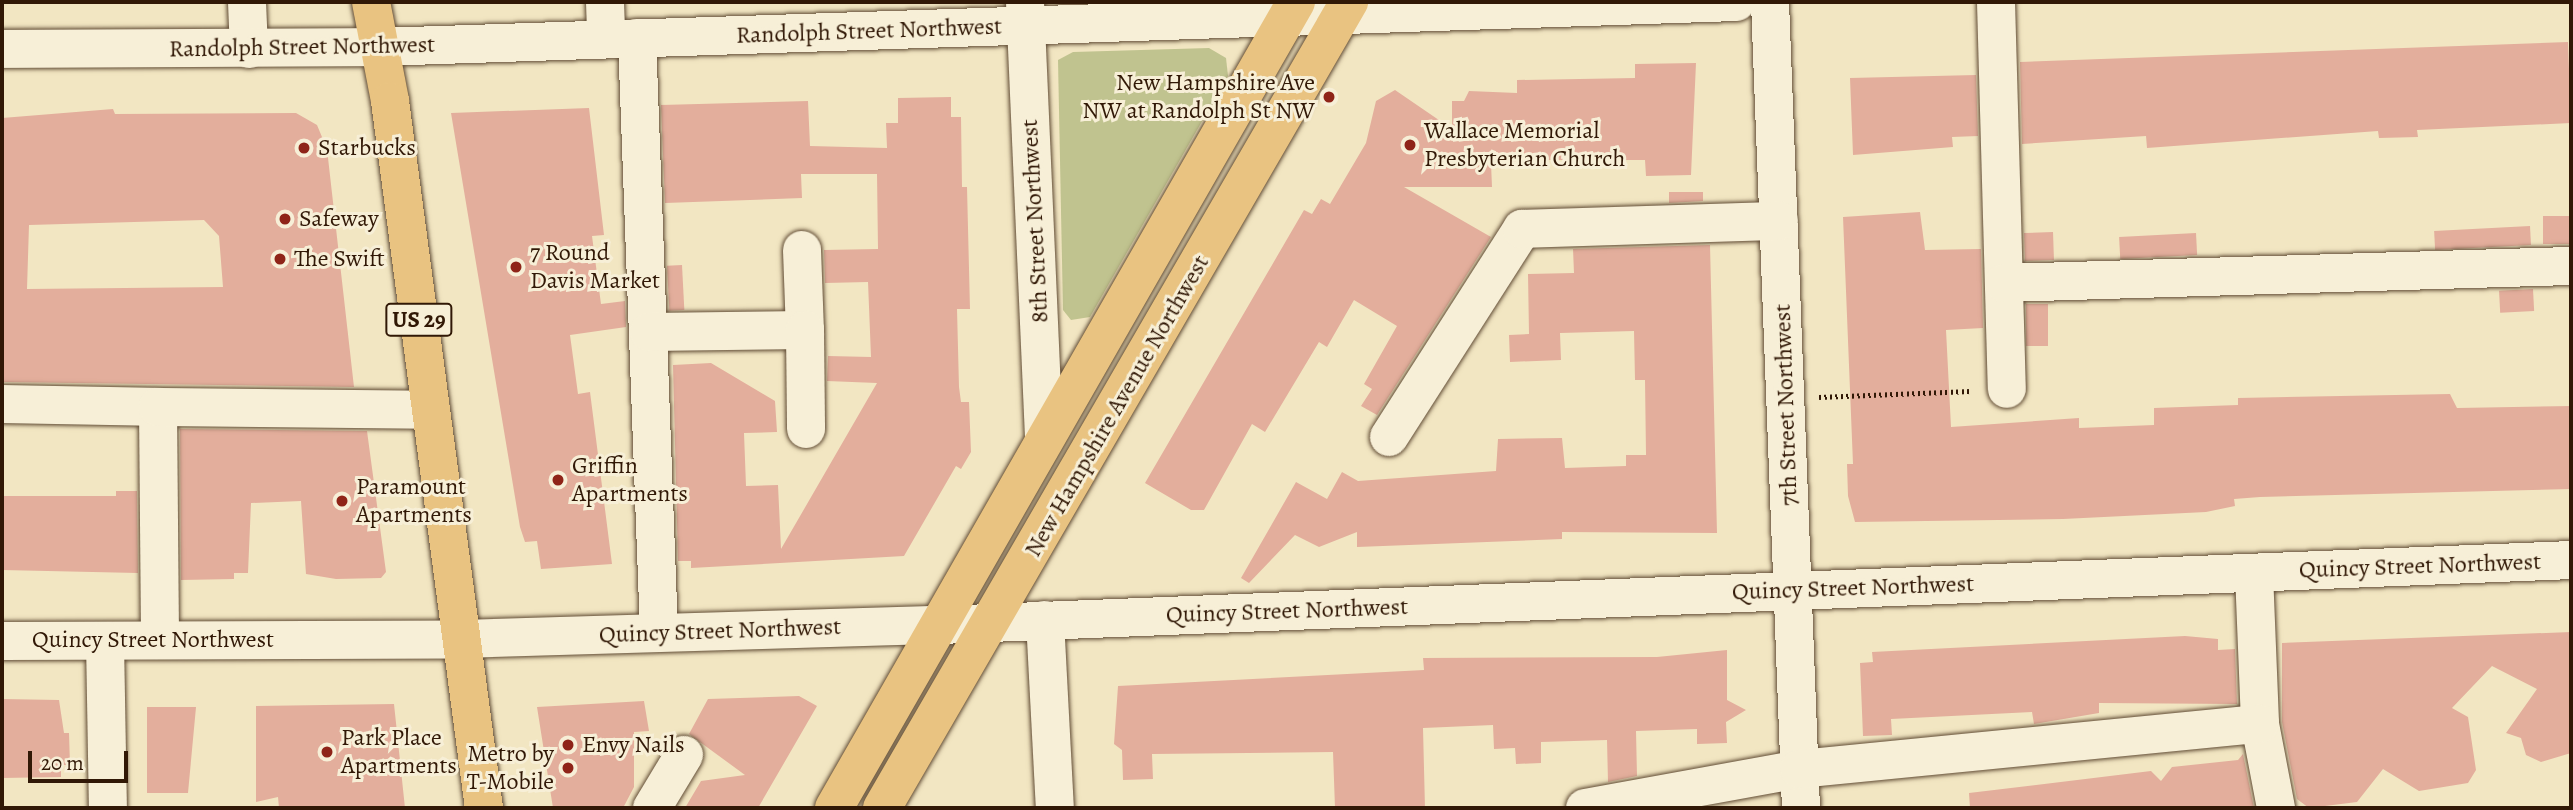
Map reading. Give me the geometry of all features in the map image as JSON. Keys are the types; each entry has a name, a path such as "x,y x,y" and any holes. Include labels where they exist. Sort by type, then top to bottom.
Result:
{"main road":[{"name":"US 29","path":"371,2 380,47 431,410 484,808"},
{"name":"New Hampshire Avenue Northwest","path":"882,808 993,622 1344,10"},
{"name":"New Hampshire Avenue Northwest","path":"834,808 1290,11"}],"street":[{"path":"247,2 249,49"},
{"path":"605,2 622,39 649,332 659,632"},
{"name":"Randolph Street Northwest","path":"2,49 380,47 622,39 1026,14 1736,2"},
{"name":"7th Street Northwest","path":"1770,2 1801,808"},
{"path":"1996,2 2007,389"},
{"name":"8th Street Northwest","path":"1026,14 1044,440"},
{"path":"1389,437 1522,229 1779,221"},
{"path":"802,250 806,429"},
{"path":"2004,283 2571,266"},
{"path":"649,332 805,330"},
{"path":"2,404 431,410"},
{"path":"158,407 160,640"},
{"name":"Quincy Street Northwest","path":"2,641 462,639 940,625 2571,560"},
{"path":"2254,573 2260,724 2276,808"},
{"path":"1045,620 1055,808"},
{"path":"105,641 108,808"},
{"path":"1585,808 1799,769 2260,724"},
{"path":"652,808 684,755"}],"path":[{"path":"1815,397 2007,389"}],"green space":[{"path":"1209,48 1226,58 1228,76 1090,317 1071,320 1063,310 1058,60 1073,52"}],"building":[{"path":"2568,42 2571,123 2417,130 2418,137 2379,138 2378,131 2147,148 2146,136 2022,144 2020,62"},
{"path":"1696,63 1691,175 1646,176 1645,160 1539,160 1491,163 1492,187 1404,187 1491,237 1377,415 1361,406 1372,389 1364,384 1397,326 1354,300 1327,347 1319,342 1265,432 1252,424 1204,510 1191,510 1145,483 1304,210 1312,214 1321,199 1330,204 1366,143 1376,101 1395,90 1452,129 1452,101 1464,101 1469,91 1517,93 1517,80 1635,78 1635,64"},
{"path":"1976,75 1978,136 1952,137 1953,147 1853,155 1850,78"},
{"path":"951,97 951,117 961,117 962,187 967,187 970,309 957,309 959,387 961,402 969,402 971,452 961,469 956,466 904,556 691,568 691,561 678,561 673,365 711,363 775,401 777,432 744,433 746,486 778,485 781,549 877,383 827,381 828,356 871,357 868,282 825,283 824,250 878,249 877,174 801,174 802,198 665,203 661,105 808,101 810,146 887,148 886,123 898,123 898,98"},
{"path":"589,108 604,235 592,236 601,304 625,301 626,327 570,335 578,394 590,392 612,564 541,569 537,541 525,542 520,527 451,113"},
{"name":"The Swift","path":"113,109 115,114 296,113 317,125 327,149 354,387 2,382 2,118","holes":["204,220 219,236 223,287 27,289 29,225"]},
{"path":"1669,192 1703,192 1703,201 1669,203"},
{"path":"1920,212 1925,250 1981,249 1983,328 1946,330 1951,427 2079,418 2079,428 2154,425 2154,408 2238,405 2238,398 2450,394 2457,408 2571,406 2571,489 2260,497 2234,499 2235,506 2206,512 2063,519 1855,522 1848,496 1847,464 1853,464 1843,217"},
{"path":"2543,216 2571,216 2571,244 2543,244"},
{"path":"2530,226 2531,245 2435,250 2434,231"},
{"path":"2053,232 2054,260 2025,261 2024,233"},
{"path":"2196,233 2197,255 2120,259 2119,237"},
{"path":"1710,245 1717,533 1562,532 1562,539 1357,547 1357,532 1319,547 1295,535 1249,583 1241,578 1296,482 1327,499 1342,472 1358,481 1496,471 1498,439 1562,438 1565,468 1626,466 1626,455 1646,455 1645,380 1635,380 1634,331 1560,333 1561,360 1510,362 1509,335 1529,334 1528,274 1574,273 1573,249"},
{"path":"682,265 684,310 669,311 667,266"},
{"path":"2533,289 2534,311 2500,313 2499,291"},
{"path":"2026,304 2048,304 2048,346 2026,346"},
{"name":"Paramount Apartments","path":"180,429 367,431 386,572 381,578 336,579 306,574 301,501 251,503 248,573 234,573 234,579 181,580"},
{"path":"116,491 137,491 138,573 2,570 2,496 116,496"},
{"path":"2571,632 2571,753 2541,762 2526,755 2521,738 2506,733 2537,689 2492,666 2452,708 2468,717 2476,770 2468,783 2419,791 2383,769 2357,802 2309,808 2297,799 2282,722 2282,643"},
{"path":"2185,636 2218,639 2218,650 2235,649 2237,704 2099,703 2099,713 2034,724 2032,712 1891,719 1892,735 1863,736 1860,663 1873,662 1872,652"},
{"path":"1727,650 1727,700 1746,710 1726,722 1727,743 1697,744 1697,729 1636,731 1637,776 1608,782 1607,740 1541,742 1541,763 1516,764 1515,748 1494,749 1493,725 1423,728 1425,808 1335,808 1333,752 1152,754 1153,779 1123,780 1122,750 1114,744 1118,686 1424,670 1423,658 1657,657"},
{"path":"799,696 817,706 758,808 685,808 701,781 745,775 689,734 708,699"},
{"path":"2,699 59,700 64,733 69,733 70,765 61,765 61,777 2,778"},
{"path":"644,701 649,731 634,732 634,787 623,808 553,808 537,707"},
{"name":"Park Place Apartments","path":"394,704 405,808 279,808 278,797 256,802 256,706"},
{"path":"147,707 196,707 188,793 147,793"},
{"path":"2243,754 2254,808 1970,808 1969,793 2151,771 2161,781 2172,767 2238,760"}],"place":[{"name":"New Hampshire Ave NW at Randolph St NW","path":"1329,97"},
{"name":"Wallace Memorial Presbyterian Church","path":"1410,145"},
{"name":"Starbucks","path":"304,148"},
{"name":"Safeway","path":"285,219"},
{"name":"The Swift","path":"280,259"},
{"name":"7 Round Davis Market","path":"516,267"},
{"name":"Griffin Apartments","path":"558,480"},
{"name":"Paramount Apartments","path":"342,501"},
{"name":"Envy Nails","path":"568,745"},
{"name":"Park Place Apartments","path":"327,752"},
{"name":"Metro by T-Mobile","path":"568,768"}]}
